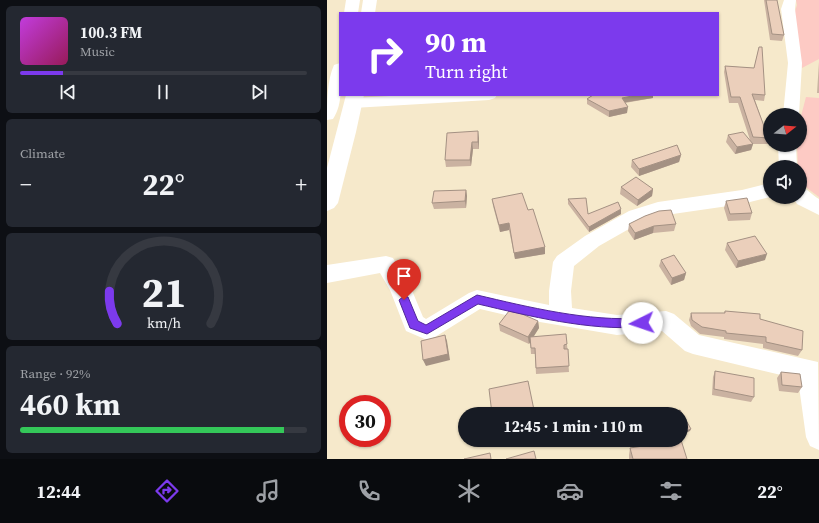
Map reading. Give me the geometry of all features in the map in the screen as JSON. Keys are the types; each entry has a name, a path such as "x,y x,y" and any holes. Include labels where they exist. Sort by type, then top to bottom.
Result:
{"highway":[{"path":"351,12 353,0"},
{"path":"368,12 370,0"},
{"path":"327,115 335,76"},
{"path":"327,203 354,99"}],"street":[{"path":"790,0 788,9 795,63 792,108"},
{"path":"354,99 455,96"},
{"path":"561,316 560,291 564,262 592,241 636,216 657,209 742,197 763,192"},
{"path":"807,201 819,208"},
{"path":"327,274 386,264 400,288 413,324 427,330 477,299 528,311 617,325 666,321 693,344 809,370 819,437"}],"shaded area":[{"path":"796,0 819,0 819,59 802,68 793,18 797,5"},
{"path":"806,97 819,98 819,197 807,188 807,160 798,160 797,152 807,152 807,108 803,108"}],"building":[{"path":"766,0 777,0 784,35 772,34"},
{"path":"759,47 762,47 765,95 752,94 763,123 763,138 753,137 740,97 731,97 725,66 754,68"},
{"path":"592,96 632,96 622,98 628,107 609,111 587,99"},
{"path":"478,131 478,142 472,142 470,160 445,160 447,133"},
{"path":"743,132 753,144 737,147 728,135"},
{"path":"677,145 681,155 639,169 632,160"},
{"path":"636,177 653,189 638,200 621,187"},
{"path":"466,190 465,201 432,203 434,191"},
{"path":"522,193 528,210 533,209 545,247 514,253 509,223 499,225 492,199"},
{"path":"586,198 588,214 618,202 621,209 589,227 568,199"},
{"path":"747,198 752,213 730,214 726,201"},
{"path":"671,210 676,224 654,226 635,233 629,224 659,211"},
{"path":"755,236 767,254 738,261 727,243"},
{"path":"674,255 686,273 672,278 661,260"},
{"path":"509,311 522,314 538,321 528,337 499,324"},
{"path":"725,311 760,314 760,319 803,331 802,350 766,342 766,337 726,333 726,331 702,327 692,320 691,313 725,313"},
{"path":"566,334 567,344 564,345 564,349 568,349 569,366 536,368 535,348 531,348 530,337"},
{"path":"445,335 448,354 423,360 421,341"},
{"path":"715,371 754,378 754,397 714,389"},
{"path":"781,372 800,374 802,387 782,385"},
{"path":"528,381 533,407 491,407 489,389"},
{"path":"683,447 687,459 633,459 630,448"},
{"path":"534,451 536,459 506,459"},
{"path":"490,453 491,459 464,459"}],"route":[{"path":"404,300 413,324 427,330 477,299 528,311 617,325 642,323"}]}
